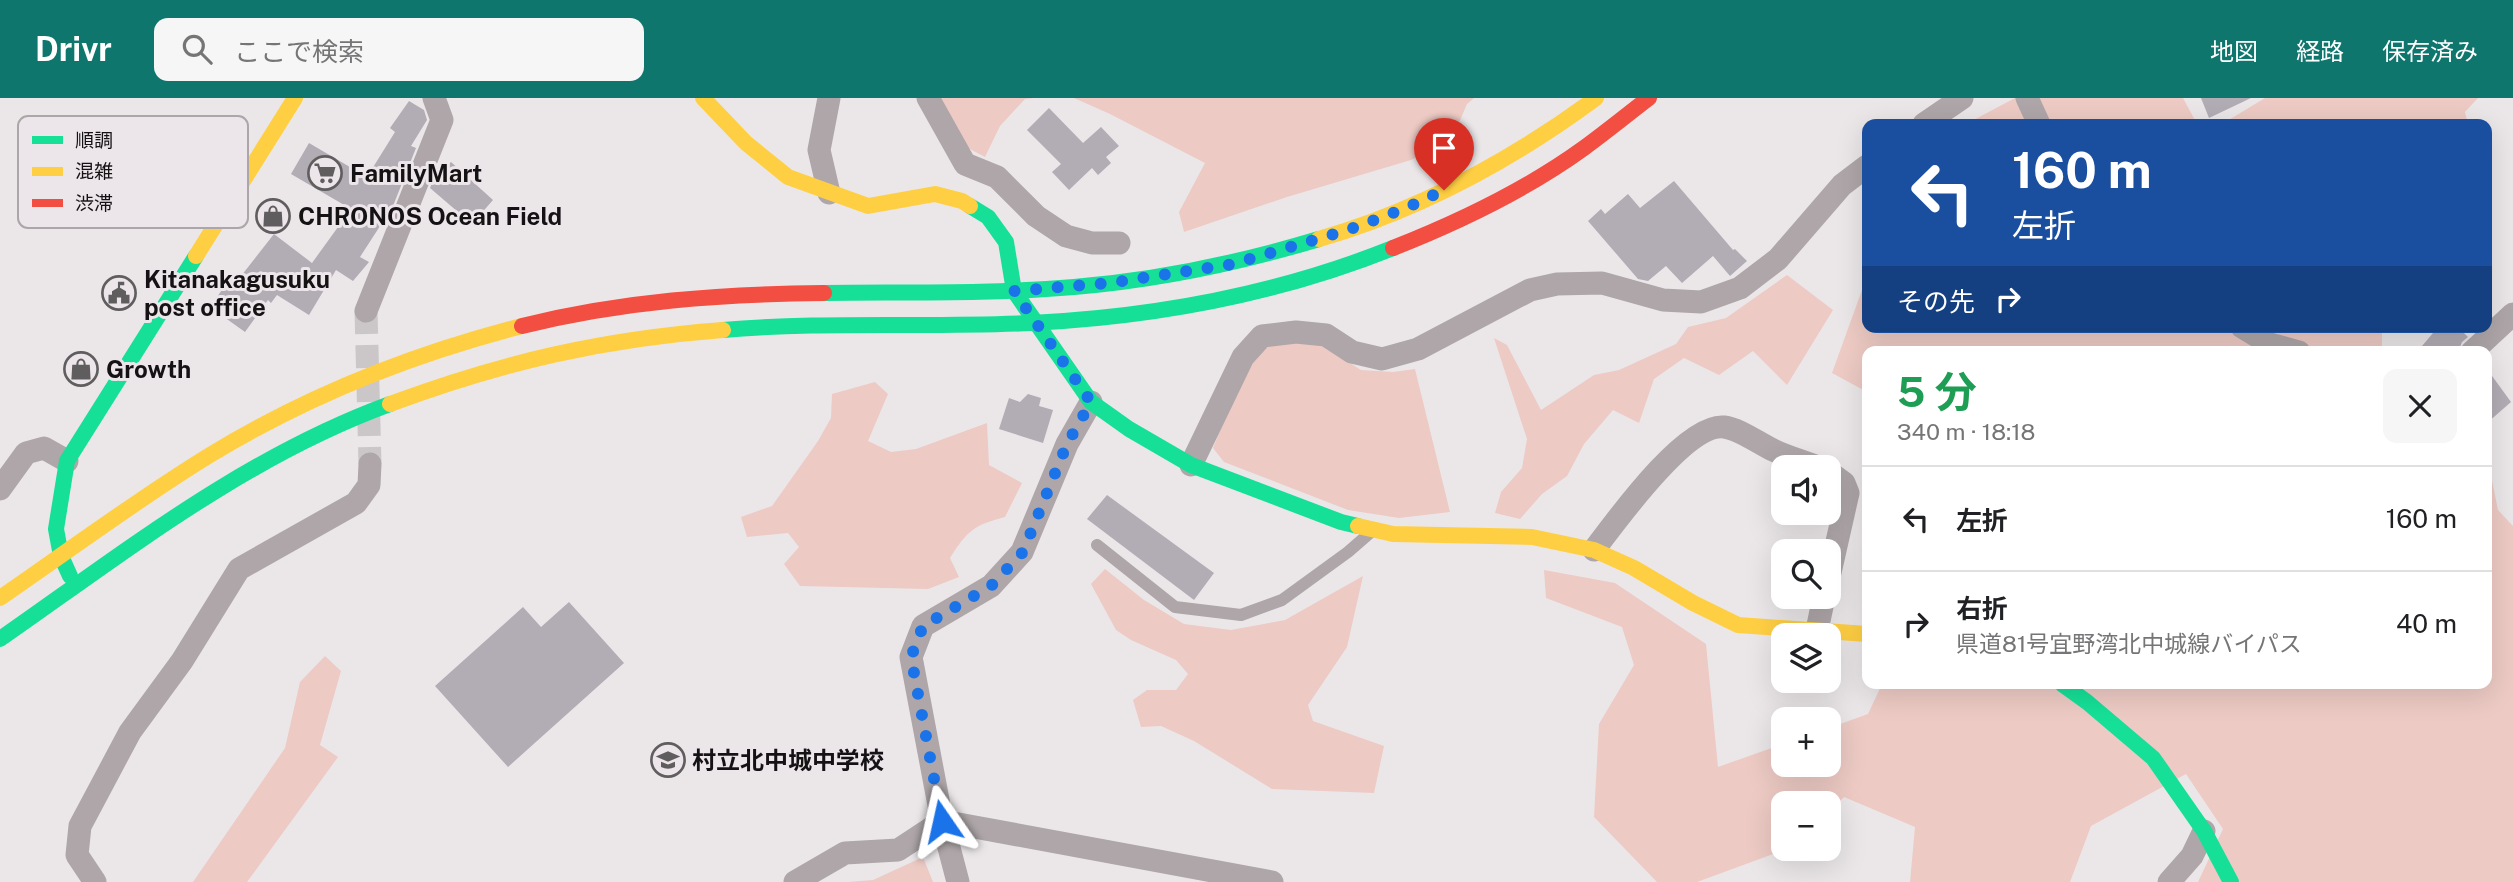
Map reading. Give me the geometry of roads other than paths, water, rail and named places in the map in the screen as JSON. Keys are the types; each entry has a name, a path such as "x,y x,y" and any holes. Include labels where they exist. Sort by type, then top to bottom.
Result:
{"main road":[{"path":"248,173 295,98"},
{"path":"704,98 746,143 788,177 868,206 935,194 962,201 988,217 1006,242 1014,291 1091,402 1129,429 1191,465 1341,522 1374,530 1393,534 1532,537 1594,550 1634,568 1693,603 1738,625 1771,627"},
{"path":"0,598 198,462 244,435 292,410 383,370 476,339 540,322 655,301 760,294 1014,291 1110,283 1233,264 1348,230 1406,208 1511,156 1596,98"},
{"path":"0,639 200,500 281,453 360,417 448,383 552,353 659,334 777,328 1036,323 1123,315 1229,300 1412,242 1476,212 1528,184 1626,118 1649,98"},
{"path":"75,586 61,556 56,529 67,461 213,228"},
{"path":"1841,632 1862,634"},
{"path":"2069,689 2153,758 2204,831 2231,882"}],"street":[{"path":"366,311 442,120 434,98"},
{"path":"829,98 819,150 829,193"},
{"path":"928,98 965,164 996,177 1036,216 1066,236 1092,243 1119,243"},
{"path":"1931,119 1962,98"},
{"path":"2027,98 2037,119"},
{"path":"1191,465 1243,357 1262,336 1296,332 1326,335 1352,352 1382,359 1418,349 1530,290 1557,284 1602,283 1663,300 1701,302 1740,288 1778,259 1842,185 1862,170"},
{"path":"2478,346 2513,314"},
{"path":"2252,333 2277,346"},
{"path":"958,882 942,821 911,657 923,626 991,586 1023,552 1067,444 1091,402"},
{"path":"1594,550 1634,496 1681,448 1715,426 1728,428 1786,455"},
{"path":"0,489 26,453 44,449 67,461"},
{"path":"95,882 77,855 80,826 130,732 182,661 239,569 356,503 369,485 370,464"},
{"path":"1841,481 1848,494 1841,525"},
{"path":"795,882 845,853 898,850 942,821 1272,882"},
{"path":"2169,882 2192,856 2204,831"}],"lane":[{"path":"1097,545 1175,607 1241,615 1282,600 1374,530"}],"tunnel":[{"path":"366,311 370,464"}],"place":[{"name":"FamilyMart","path":"325,173"},
{"name":"CHRONOS Ocean Field","path":"273,216"},
{"name":"Kitanakagusuku post office","path":"119,293"},
{"name":"Growth","path":"81,369"},
{"name":"村立北中城中学校","path":"668,760"}]}
